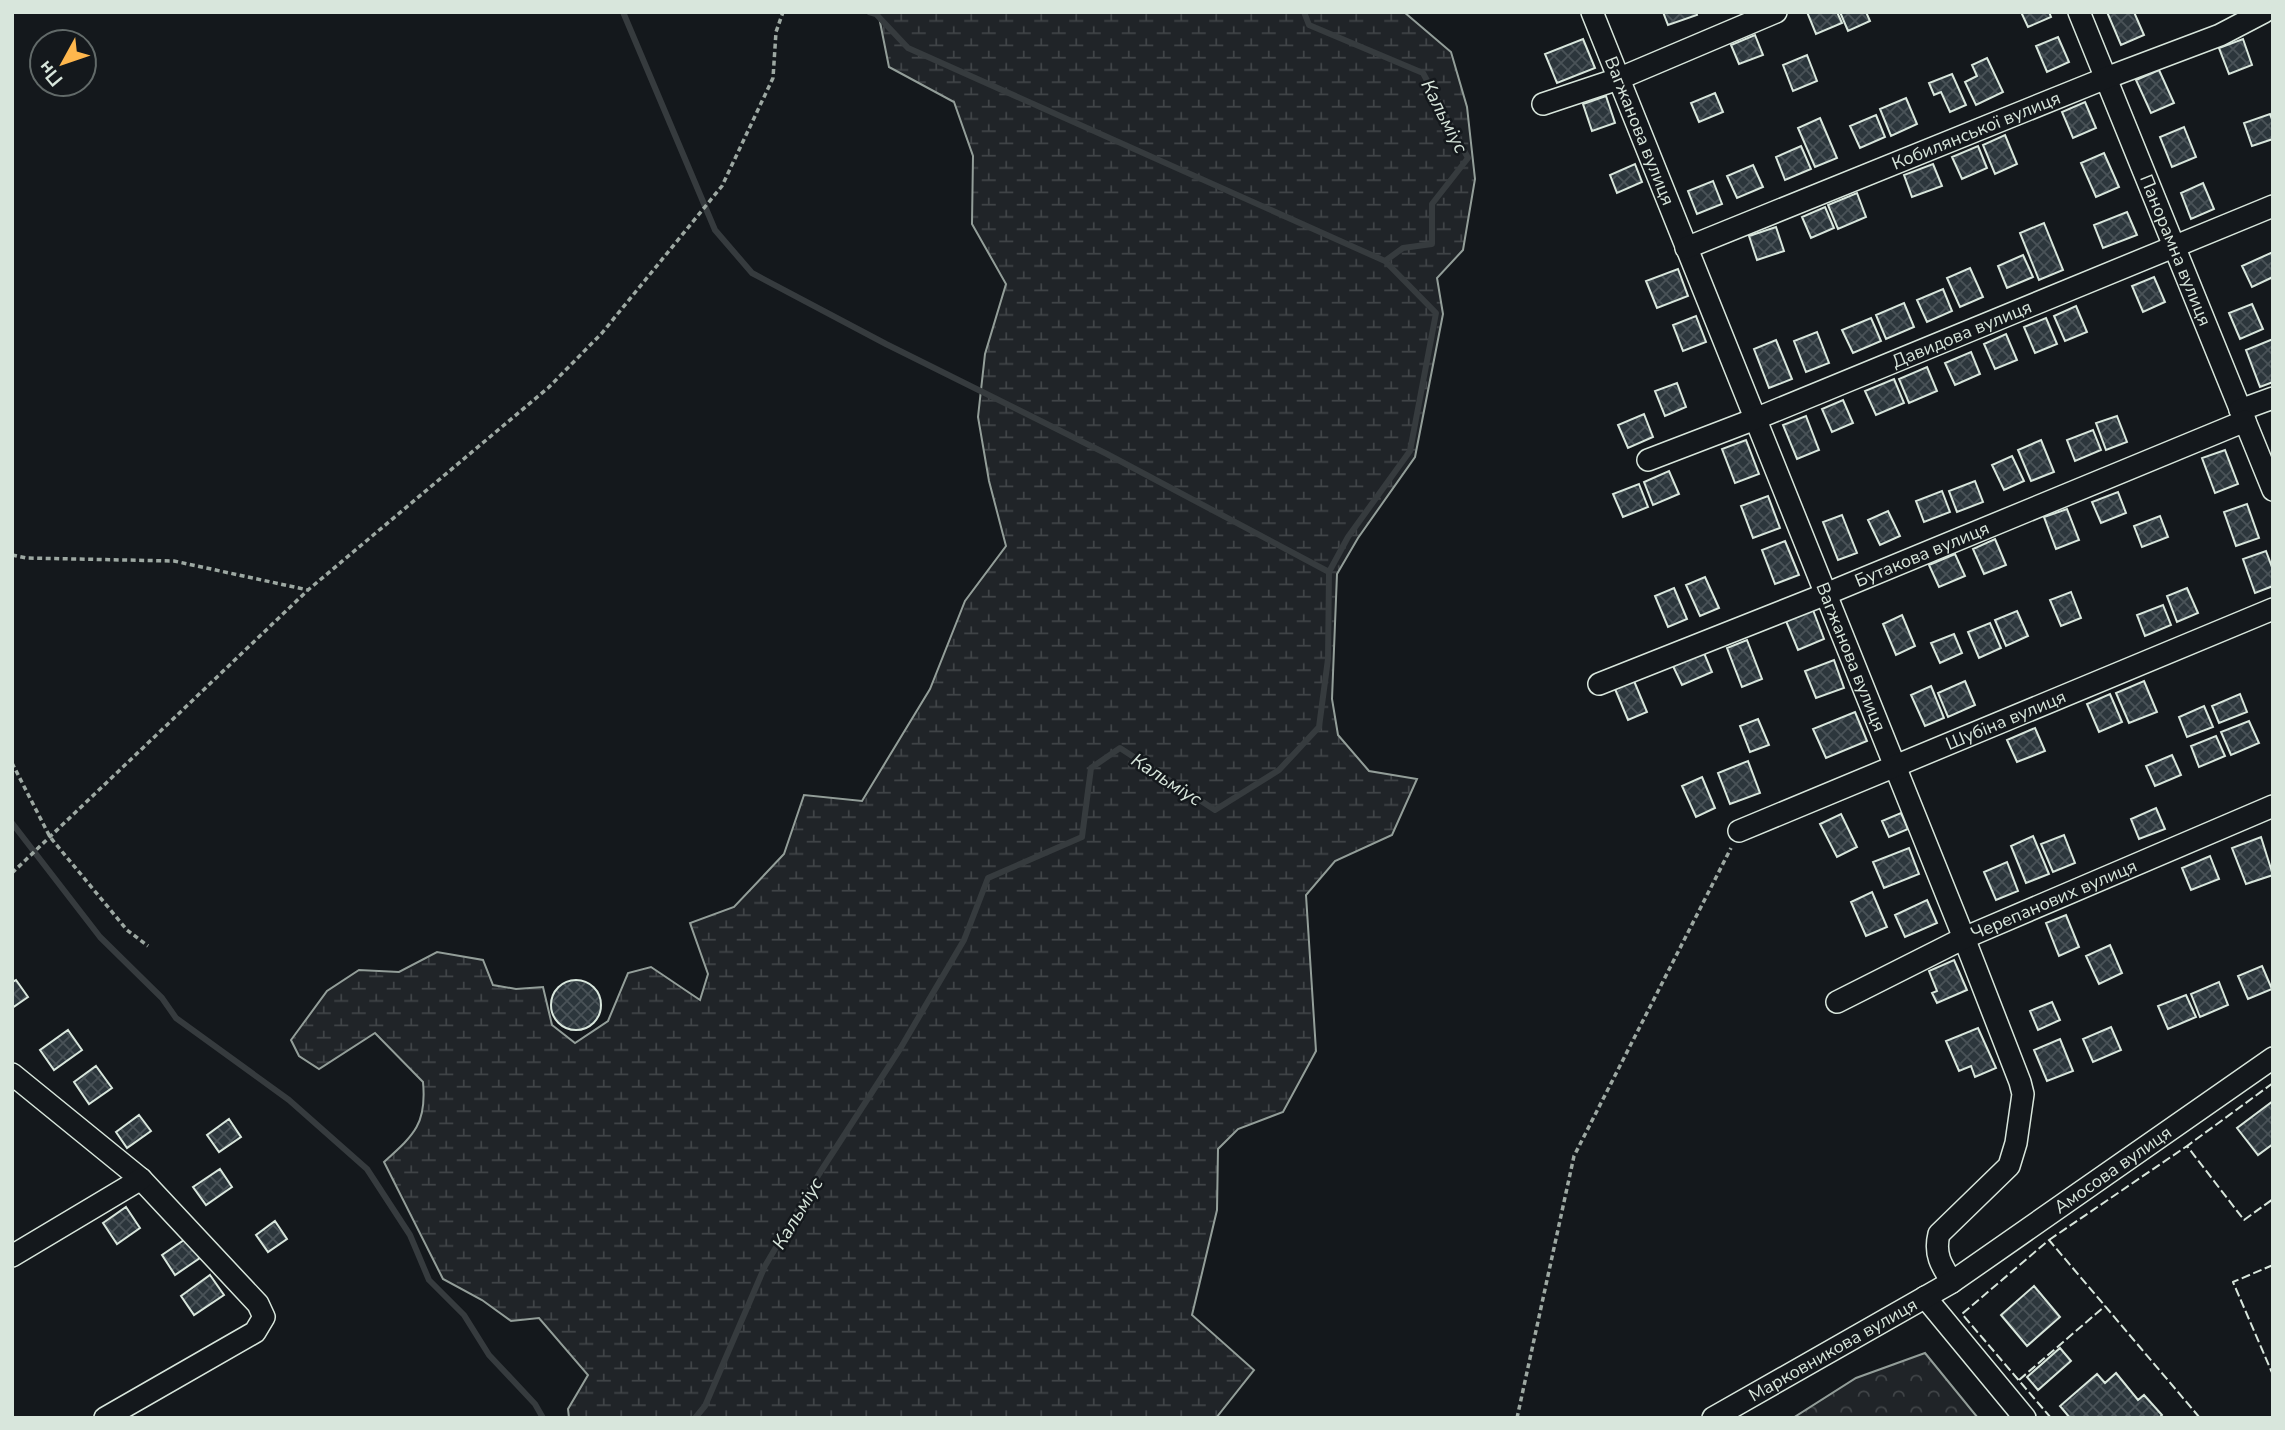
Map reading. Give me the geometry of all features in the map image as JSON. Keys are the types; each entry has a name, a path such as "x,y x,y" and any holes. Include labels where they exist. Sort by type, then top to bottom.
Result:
{"street":[{"name":"Вагжанова вулиця","path":"1592,12 1964,938 2022,1094 2014,1154 2009,1166 1939,1234 1936,1248 1939,1262 1952,1282"},
{"path":"1543,104 1618,79 1776,12"},
{"name":"Панорамна вулиця","path":"2079,12 2273,490"},
{"name":"Кобилянської вулиця","path":"1686,248 2106,78 2220,35 2264,12"},
{"name":"Давидова вулиця","path":"1648,460 1755,419 2273,206"},
{"name":"Бутакова вулиця","path":"1599,684 1826,594 2243,416 2273,398"},
{"name":"Шубіна вулиця","path":"1739,831 2273,609"},
{"name":"Черепанових вулиця","path":"1837,1002 1964,938 2273,806"},
{"name":"Амосова вулиця","path":"1952,1282 2273,1058"},
{"path":"12,1074 141,1179 258,1304 264,1317 255,1332 105,1418"},
{"path":"12,1256 141,1179"},
{"name":"Марковникова вулиця","path":"1713,1418 1952,1282"},
{"path":"1925,1297 2025,1418"}],"path":[{"path":"12,873 307,590 548,388 601,333 722,186 773,78 776,32 783,12"},
{"path":"12,555 26,558 174,561 307,590"},
{"path":"12,763 50,837 127,930 148,946"},
{"path":"1517,1418 1574,1156 1739,831"}],"green space":[{"path":"878,12 1404,12 1451,52 1467,107 1475,179 1463,250 1437,278 1443,314 1415,457 1358,538 1337,574 1332,699 1338,735 1369,771 1417,779 1392,835 1335,861 1306,895 1316,1051 1283,1112 1238,1129 1218,1149 1217,1210 1192,1315 1254,1370 1216,1418 569,1418 568,1409 588,1375 539,1318 511,1321 482,1300 443,1279 384,1162 416,1128 423,1108 423,1082 375,1033 319,1069 299,1056 291,1040 327,991 359,970 399,972 437,952 483,960 493,985 516,989 543,987 552,1025 575,1043 608,1021 628,973 651,967 700,1000 708,974 690,923 734,907 784,854 804,795 862,801 930,689 965,601 1006,546 989,481 978,417 985,354 1006,284 972,224 973,156 954,102 889,67"},
{"path":"1925,1353 1978,1418 1793,1418 1856,1378"}],"building":[{"path":"1663,12 1696,12 1697,15 1668,25"},
{"path":"1807,12 1837,12 1842,23 1816,34"},
{"path":"1840,12 1866,12 1870,21 1848,31"},
{"path":"2021,12 2049,12 2051,17 2028,27"},
{"path":"2107,12 2134,12 2144,35 2121,45"},
{"path":"1755,35 1763,55 1739,64 1731,45"},
{"path":"2058,37 2069,62 2047,72 2036,46"},
{"path":"1583,39 1595,68 1557,83 1545,54"},
{"path":"2243,39 2252,65 2229,74 2219,48"},
{"path":"1807,55 1817,81 1793,91 1783,65"},
{"path":"1987,58 2003,92 1976,105 1965,82 1977,76 1972,65"},
{"path":"2159,70 2174,103 2151,113 2136,80"},
{"path":"1952,74 1966,105 1950,112 1941,92 1934,95 1929,83"},
{"path":"1715,93 1723,112 1699,122 1691,103"},
{"path":"1606,96 1615,123 1592,131 1583,104"},
{"path":"1906,98 1917,124 1891,136 1880,109"},
{"path":"2085,102 2096,128 2073,138 2062,112"},
{"path":"2270,114 2273,139 2252,146 2244,123"},
{"path":"1876,115 1885,137 1860,148 1850,126"},
{"path":"1820,118 1837,158 1815,167 1798,128"},
{"path":"2184,127 2196,157 2172,167 2160,137"},
{"path":"2005,135 2017,164 1995,174 1983,145"},
{"path":"1801,146 1811,169 1785,180 1776,157"},
{"path":"1978,146 1987,168 1962,179 1952,157"},
{"path":"2104,153 2119,187 2096,197 2081,163"},
{"path":"1635,164 1642,182 1617,193 1610,175"},
{"path":"1933,164 1942,186 1912,197 1904,175"},
{"path":"1753,165 1763,187 1737,198 1727,176"},
{"path":"1713,181 1722,204 1697,214 1688,191"},
{"path":"2203,183 2214,209 2191,219 2181,193"},
{"path":"1857,193 1866,217 1838,229 1828,205"},
{"path":"1825,207 1834,228 1811,238 1802,217"},
{"path":"2127,212 2137,235 2103,248 2094,225"},
{"path":"2044,223 2063,270 2039,280 2020,233"},
{"path":"1776,227 1784,251 1757,260 1749,236"},
{"path":"2273,252 2273,277 2252,287 2242,266"},
{"path":"2023,255 2033,277 2007,288 1998,266"},
{"path":"1970,268 1983,297 1960,307 1947,278"},
{"path":"1678,269 1688,296 1657,308 1646,281"},
{"path":"2154,277 2165,302 2143,312 2132,286"},
{"path":"1943,289 1952,311 1927,322 1917,300"},
{"path":"1904,303 1914,327 1886,339 1876,315"},
{"path":"2252,304 2263,329 2240,339 2229,313"},
{"path":"2076,306 2087,332 2065,341 2054,316"},
{"path":"1696,316 1706,342 1683,351 1673,325"},
{"path":"1871,318 1881,341 1853,353 1842,330"},
{"path":"2046,318 2057,344 2035,353 2024,327"},
{"path":"1817,332 1829,363 1806,372 1794,341"},
{"path":"2006,334 2017,360 1995,369 1984,344"},
{"path":"2273,339 2273,382 2260,387 2246,350"},
{"path":"1776,340 1792,379 1769,388 1754,349"},
{"path":"1971,352 1980,374 1955,385 1945,363"},
{"path":"1927,367 1937,391 1909,403 1899,379"},
{"path":"1894,379 1904,403 1876,415 1865,391"},
{"path":"1677,383 1686,407 1665,416 1655,391"},
{"path":"1843,400 1853,423 1832,432 1822,409"},
{"path":"1644,414 1653,437 1628,448 1618,425"},
{"path":"1806,416 1819,450 1797,459 1783,425"},
{"path":"2117,416 2127,442 2106,450 2096,423"},
{"path":"2093,430 2101,450 2075,461 2067,440"},
{"path":"1746,440 1759,474 1735,483 1722,449"},
{"path":"2041,440 2054,472 2031,481 2018,450"},
{"path":"2225,450 2238,484 2215,493 2202,458"},
{"path":"2012,456 2024,481 2004,490 1992,465"},
{"path":"1669,471 1679,494 1653,505 1644,482"},
{"path":"1975,481 1983,502 1957,512 1949,491"},
{"path":"1639,484 1648,507 1623,517 1613,494"},
{"path":"1942,491 1950,512 1924,522 1916,501"},
{"path":"2118,492 2126,513 2101,523 2092,502"},
{"path":"1768,496 1780,528 1753,538 1741,506"},
{"path":"2247,504 2259,538 2236,546 2224,512"},
{"path":"2067,509 2079,540 2056,549 2044,517"},
{"path":"1888,511 1900,536 1880,545 1868,520"},
{"path":"1842,515 1857,553 1838,560 1823,522"},
{"path":"2160,516 2168,537 2142,547 2134,526"},
{"path":"1995,539 2006,565 1984,574 1973,549"},
{"path":"1785,541 1799,575 1775,584 1762,550"},
{"path":"2266,551 2273,570 2273,586 2255,593 2243,559"},
{"path":"1955,554 1965,576 1939,587 1929,565"},
{"path":"1705,577 1719,608 1700,616 1686,585"},
{"path":"1674,588 1687,619 1668,627 1655,596"},
{"path":"2187,588 2198,613 2177,622 2167,596"},
{"path":"2071,592 2081,618 2061,626 2050,600"},
{"path":"2163,605 2171,625 2145,636 2137,615"},
{"path":"1813,610 1824,639 1798,650 1786,621"},
{"path":"2017,611 2028,636 2006,646 1995,620"},
{"path":"1902,615 1915,646 1896,655 1883,624"},
{"path":"1990,623 2001,648 1979,658 1968,632"},
{"path":"1954,634 1962,653 1940,663 1931,643"},
{"path":"1747,640 1762,679 1742,687 1727,648"},
{"path":"1704,653 1712,672 1682,685 1673,666"},
{"path":"1834,660 1844,688 1816,698 1805,671"},
{"path":"1634,681 1647,712 1628,720 1615,689"},
{"path":"1965,681 1975,705 1948,717 1938,693"},
{"path":"2144,681 2157,712 2129,723 2116,693"},
{"path":"1931,686 1944,718 1925,726 1911,695"},
{"path":"2110,694 2122,722 2099,732 2087,704"},
{"path":"2240,694 2247,712 2219,723 2212,706"},
{"path":"2204,706 2213,727 2187,737 2179,717"},
{"path":"1855,712 1867,741 1826,758 1813,729"},
{"path":"1758,719 1769,745 1750,752 1740,726"},
{"path":"2249,721 2259,743 2231,755 2221,732"},
{"path":"2035,728 2045,751 2017,762 2007,740"},
{"path":"2216,736 2225,756 2199,767 2191,746"},
{"path":"2172,755 2181,775 2155,786 2146,766"},
{"path":"1748,761 1760,793 1730,804 1718,773"},
{"path":"1702,777 1715,808 1696,817 1682,786"},
{"path":"2156,808 2165,829 2139,839 2131,819"},
{"path":"1901,813 1908,829 1889,837 1882,821"},
{"path":"1841,814 1857,847 1837,857 1820,824"},
{"path":"2064,835 2075,863 2053,872 2041,844"},
{"path":"2033,836 2049,874 2026,883 2011,846"},
{"path":"2261,837 2273,875 2246,884 2232,848"},
{"path":"1909,848 1919,874 1884,888 1873,862"},
{"path":"2210,856 2219,879 2191,890 2182,868"},
{"path":"2007,862 2018,891 1996,900 1984,872"},
{"path":"1872,892 1887,927 1866,936 1851,902"},
{"path":"1927,900 1937,923 1905,937 1895,915"},
{"path":"2066,915 2079,947 2059,956 2046,923"},
{"path":"2110,945 2122,973 2099,984 2086,956"},
{"path":"1954,960 1967,990 1937,1003 1932,993 1937,991 1929,971"},
{"path":"2262,966 2272,989 2248,999 2238,976"},
{"path":"16,980 28,997 12,1008 12,982"},
{"path":"576,980 594,987 601,1005 594,1023 576,1030 558,1023 551,1005 558,987"},
{"path":"2219,982 2228,1005 2200,1017 2191,994"},
{"path":"2186,995 2196,1017 2168,1029 2158,1006"},
{"path":"2052,1002 2060,1020 2038,1030 2030,1011"},
{"path":"2111,1027 2121,1050 2093,1062 2083,1039"},
{"path":"1978,1028 1996,1068 1975,1077 1971,1066 1959,1071 1946,1041"},
{"path":"68,1030 82,1050 54,1070 40,1050"},
{"path":"2060,1039 2073,1071 2047,1081 2034,1050"},
{"path":"96,1066 112,1088 89,1104 74,1082"},
{"path":"2273,1101 2273,1144 2258,1155 2237,1128"},
{"path":"139,1115 151,1131 127,1148 116,1132"},
{"path":"229,1119 241,1137 219,1152 207,1135"},
{"path":"220,1169 232,1187 206,1205 193,1187"},
{"path":"126,1207 140,1228 117,1244 103,1223"},
{"path":"275,1221 287,1239 268,1252 256,1235"},
{"path":"187,1238 200,1258 175,1275 162,1255"},
{"path":"210,1275 224,1295 194,1315 181,1296"},
{"path":"2034,1286 2060,1317 2027,1346 2001,1315"},
{"path":"2060,1348 2071,1361 2038,1390 2027,1377"},
{"path":"2116,1373 2138,1400 2144,1395 2162,1415 2159,1418 2070,1418 2060,1406 2097,1374 2105,1383"}],"waterway":[{"path":"623,12 715,230 752,273 886,344 1107,454 1329,572"},
{"path":"869,12 876,14 908,48 1385,261"},
{"name":"Кальміус","path":"695,1418 705,1406 765,1266 819,1174 900,1049 964,940 988,878 1082,837 1091,768 1120,748 1215,810 1279,770 1319,727 1328,659 1329,572 1348,537 1410,451 1436,313 1385,261 1403,248 1432,244 1432,204 1468,158 1423,73 1309,25 1304,12"},
{"path":"12,823 100,937 162,998 176,1018 289,1100 367,1169 410,1235 429,1280 464,1315 489,1355 535,1404 543,1418"}],"fence":[{"path":"2273,1083 2187,1146 2244,1220 2273,1199"},
{"path":"2049,1240 2187,1146"},
{"path":"2051,1418 1962,1314 2049,1240 2200,1418"},
{"path":"2273,1265 2233,1282 2273,1375"},
{"path":"2019,1380 2105,1306"}]}
